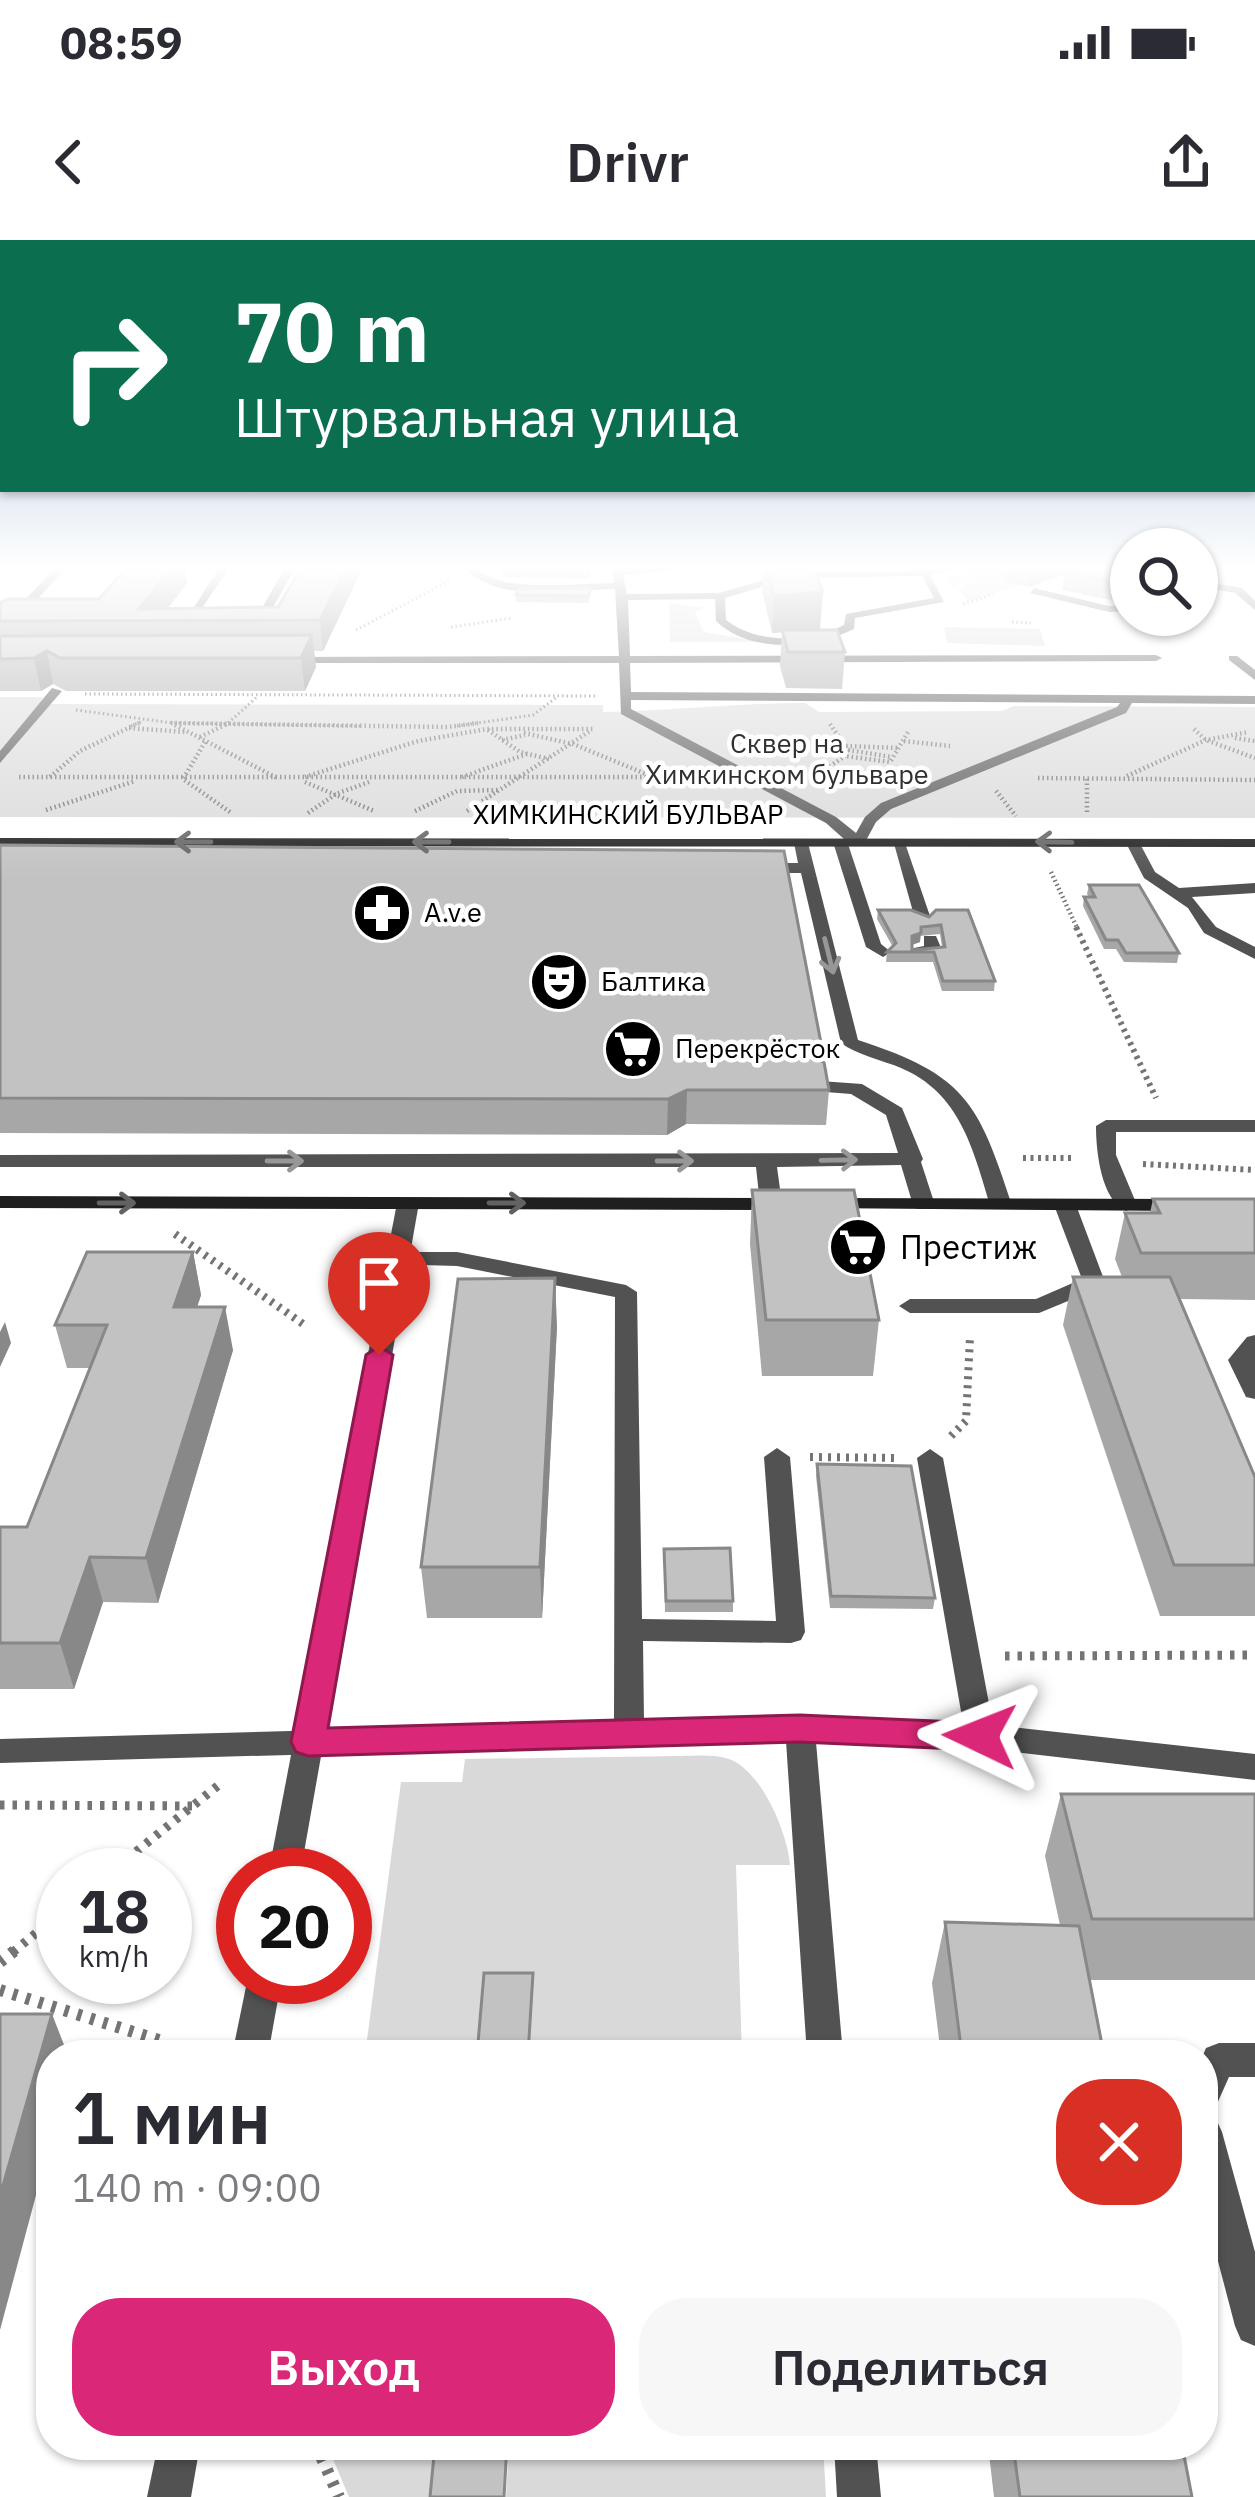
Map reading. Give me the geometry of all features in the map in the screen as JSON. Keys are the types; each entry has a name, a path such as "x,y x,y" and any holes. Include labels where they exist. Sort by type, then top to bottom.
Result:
{"main road":[{"name":"ХИМКИНСКИЙ БУЛЬВАР","path":"0,842 1255,843"},
{"path":"0,1202 1210,1205"}],"street":[{"path":"625,670 626,703"},
{"path":"0,760 52,696"},
{"path":"849,843 886,806 1122,710 1128,700"},
{"path":"626,703 1255,700"},
{"path":"626,703 831,820 849,843 874,947 883,952"},
{"path":"801,843 850,1043 937,1076 962,1099 1000,1204"},
{"path":"898,843 923,919"},
{"path":"1133,843 1149,875 1178,893 1210,930 1255,954"},
{"path":"749,868 804,868"},
{"path":"1178,893 1255,888"},
{"path":"820,1087 855,1088 879,1098 895,1112 924,1204"},
{"path":"1126,1205 1106,1155 1106,1126 1255,1126"},
{"path":"0,1160 913,1159"},
{"path":"766,1161 771,1204"},
{"path":"289,1848 408,1203"},
{"path":"910,1306 1039,1306 1094,1282 1065,1205"},
{"path":"397,1259 457,1259 626,1292 629,1731"},
{"path":"1255,1342 1240,1360 1255,1391"},
{"path":"630,1630 791,1632 777,1457"},
{"path":"930,1458 980,1736"},
{"path":"0,1751 800,1729 980,1736 1255,1767"},
{"path":"800,1729 824,2040"},
{"path":"253,2040 260,2004"},
{"path":"1218,2062 1255,2060"},
{"path":"1218,2188 1255,2326"},
{"path":"169,2497 176,2460"},
{"path":"856,2460 859,2497"}],"path":[{"path":"52,696 559,696 626,703"},
{"path":"52,696 173,723 593,729"},
{"path":"183,779 202,740 258,696"},
{"path":"298,780 418,741 533,716 559,696"},
{"path":"450,821 573,744 626,703"},
{"path":"50,778 61,764 145,720"},
{"path":"173,723 280,779"},
{"path":"829,723 846,751"},
{"path":"126,728 187,732"},
{"path":"489,728 527,754 549,759"},
{"path":"512,729 573,744 653,777"},
{"path":"502,740 593,729"},
{"path":"1120,779 1206,740 1255,730"},
{"path":"895,755 908,732"},
{"path":"1227,737 1255,741"},
{"path":"904,741 952,746"},
{"path":"846,751 895,755 910,762"},
{"path":"811,778 846,751 912,754"},
{"path":"455,780 527,754"},
{"path":"16,777 690,777"},
{"path":"33,814 142,778"},
{"path":"795,778 881,778"},
{"path":"1001,778 996,792 1010,803 1018,821"},
{"path":"1022,778 1255,780"},
{"path":"183,779 243,821"},
{"path":"296,821 336,794 376,779"},
{"path":"1087,779 1087,822"},
{"path":"298,780 376,812"},
{"path":"395,821 457,791 500,790"},
{"path":"1042,862 1192,1170"},
{"path":"174,1234 306,1326"},
{"path":"777,1457 930,1458 965,1421 971,1306"},
{"path":"967,1656 1255,1655"},
{"path":"140,1848 220,1784"},
{"path":"0,1805 192,1806"},
{"path":"0,1962 36,1933"},
{"path":"0,1990 159,2040"},
{"path":"323,2460 339,2497"}],"green space":[{"name":"Сквер на Химкинском бульваре","path":"0,697 43,697 40,704 603,705 603,712 805,703 819,712 1002,711 1014,706 1255,707 1255,818 0,817"},
{"path":"718,1756 752,1776 779,1821 790,1865 736,1865 742,2040 367,2040 401,1782 462,1782 465,1759"},
{"path":"333,2460 436,2460 433,2497 349,2497"},
{"path":"508,2460 824,2460 826,2497 506,2497"}],"building":[{"path":"0,845 784,851 821,1043 808,1052 812,1059 824,1062 829,1090 687,1090 668,1099 0,1098"},
{"path":"1089,885 1139,885 1179,953 1126,953 1118,940 1106,940 1084,897 1095,897"},
{"path":"878,910 911,910 929,917 936,910 968,910 995,981 943,981 934,952 887,952 896,943","holes":["941,925 945,947 912,950 912,936 921,933 921,927"]},
{"path":"752,1190 854,1190 879,1320 766,1320"},
{"path":"1153,1199 1255,1199 1255,1253 1141,1253 1125,1213 1160,1213"},
{"path":"87,1252 193,1252 174,1307 225,1307 146,1558 90,1557 60,1643 0,1643 0,1527 27,1527 107,1325 55,1325"},
{"path":"1073,1277 1170,1277 1255,1477 1255,1565 1174,1565"},
{"path":"555,1278 540,1567 421,1567 458,1279"},
{"path":"817,1464 911,1466 935,1598 831,1596"},
{"path":"730,1548 733,1601 666,1601 664,1549"},
{"path":"1061,1794 1255,1794 1255,1919 1092,1919"},
{"path":"945,1922 1079,1926 1101,2040 960,2040"},
{"path":"484,1973 533,1973 529,2040 478,2040"},
{"path":"0,2014 52,2014 45,2040 36,2040 36,2070 0,2196"},
{"path":"434,2460 506,2460 504,2497 430,2497"},
{"path":"1015,2460 1185,2460 1192,2497 1020,2497"}],"place":[{"name":"A.v.e","path":"382,913"},
{"name":"Балтика","path":"559,982"},
{"name":"Перекрёсток","path":"633,1049"},
{"name":"Престиж","path":"858,1247"}],"route":[{"path":"379,1355 308,1742 394,1736 800,1729 980,1736"}]}
